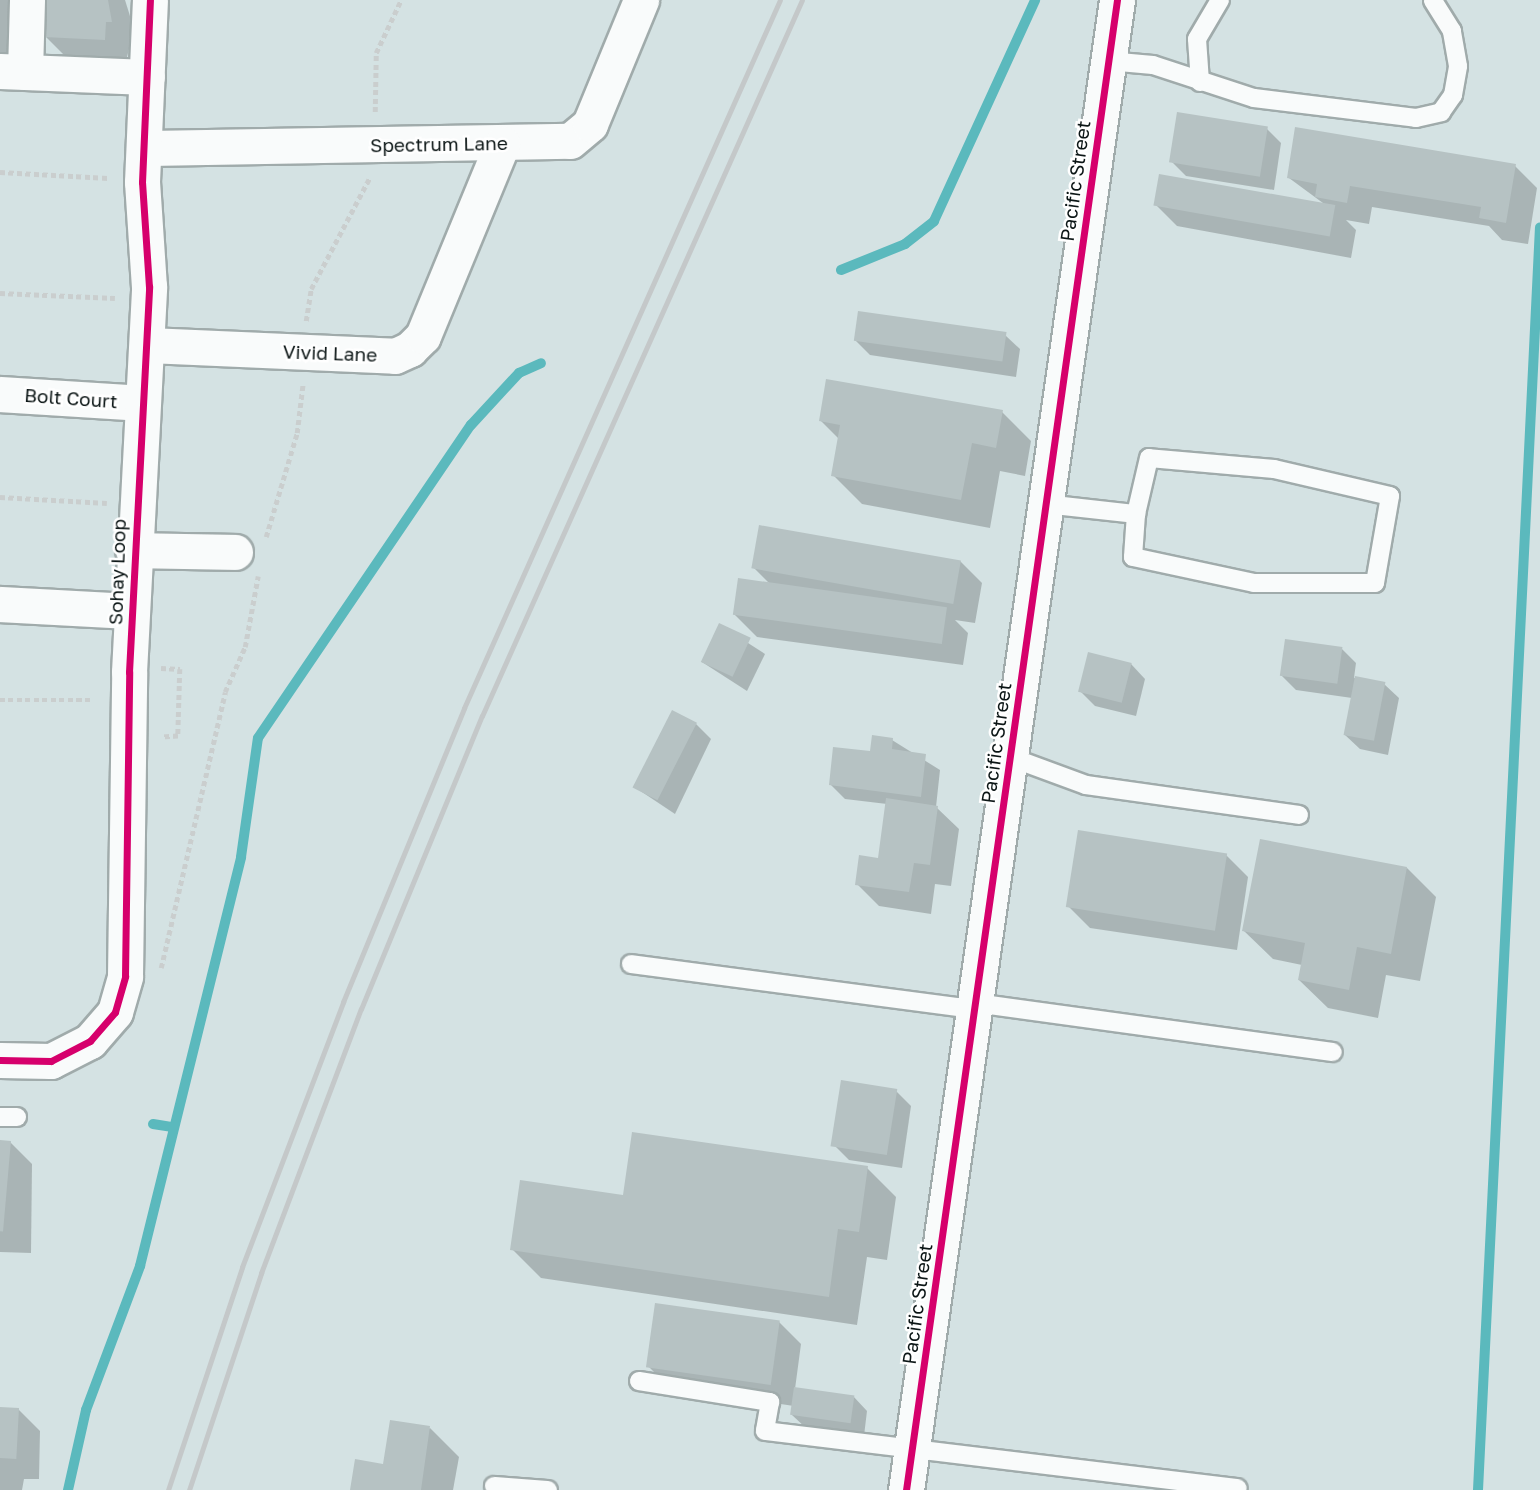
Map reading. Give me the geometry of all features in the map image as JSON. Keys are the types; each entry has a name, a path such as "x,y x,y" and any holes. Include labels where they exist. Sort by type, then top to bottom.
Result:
{"street":[{"path":"27,0 12,71 147,77"},
{"name":"Sohay Loop","path":"0,1060 51,1061 79,1048 109,1022 123,988 133,550 148,345 142,182 148,148 150,0"},
{"name":"Spectrum Lane","path":"148,148 556,142 581,134 641,0"},
{"name":"Pacific Street","path":"906,1490 1117,0"},
{"name":"Vivid Lane","path":"148,345 395,356 410,349 424,336 502,144"},
{"name":"Bolt Court","path":"0,394 142,403"},
{"path":"133,550 253,553"},
{"path":"0,604 131,611"}],"lane":[{"path":"1200,82 1197,39 1220,0"},
{"path":"1108,61 1153,65 1254,97 1416,118 1441,112 1453,94 1458,66 1451,31 1433,0"},
{"path":"1149,458 1274,469 1390,496 1375,583 1254,583 1133,557 1136,514 1149,458"},
{"path":"1045,504 1136,514"},
{"path":"1010,757 1086,785 1299,814"},
{"path":"631,964 1333,1052"},
{"path":"639,1381 770,1402 765,1431 912,1453 1238,1488"},
{"path":"494,1486 548,1490"}],"path":[{"path":"375,116 376,52 401,0"},
{"path":"305,336 310,289 377,163"},
{"path":"0,172 119,178"},
{"path":"0,293 125,299"},
{"path":"160,972 225,692 245,647 253,553 301,417 304,373"},
{"path":"0,497 115,503"},
{"path":"0,700 92,700"}],"building":[{"path":"40,0 108,0 112,22 106,22 105,40 44,37"},
{"path":"1177,112 1268,126 1260,177 1169,162"},
{"path":"1295,127 1516,164 1506,223 1479,218 1481,207 1350,186 1347,203 1315,197 1317,184 1287,178"},
{"path":"1159,174 1335,205 1330,237 1153,206"},
{"path":"858,311 1007,332 1002,362 854,341"},
{"path":"826,379 1003,410 996,448 972,443 961,500 831,476 840,425 819,421"},
{"path":"759,525 961,561 953,604 751,568"},
{"path":"738,578 947,607 942,644 733,615"},
{"path":"719,623 751,638 733,677 701,662"},
{"path":"1285,639 1342,647 1337,684 1280,676"},
{"path":"1088,652 1132,663 1122,703 1078,692"},
{"path":"1355,676 1385,682 1374,741 1344,735"},
{"path":"672,710 697,723 657,800 633,788"},
{"path":"872,735 893,738 892,749 926,754 921,797 829,785 833,747 870,751"},
{"path":"886,798 938,806 930,865 914,863 909,892 855,885 859,855 878,858"},
{"path":"1078,830 1227,854 1215,931 1066,907"},
{"path":"1260,839 1407,867 1391,954 1357,947 1349,990 1298,980 1305,943 1242,931"},
{"path":"841,1080 897,1089 887,1155 831,1146"},
{"path":"632,1132 868,1166 859,1232 838,1229 829,1297 510,1250 520,1180 623,1195"},
{"path":"0,1140 11,1141 3,1232 0,1231"},
{"path":"655,1303 780,1321 771,1385 646,1367"},
{"path":"794,1387 854,1395 851,1423 790,1415"},
{"path":"0,1407 19,1408 16,1459 0,1458"},
{"path":"390,1420 430,1426 421,1490 350,1490 355,1459 383,1464"}],"waterway":[{"path":"841,270 905,244 934,221 1035,0"},
{"path":"1478,1490 1540,228"},
{"path":"68,1490 86,1410 140,1266 241,857 258,738 471,425 519,373 541,363"},
{"path":"153,1124 173,1127"}],"railway":[{"path":"168,1490 242,1267 343,1002 464,708 780,0"},
{"path":"189,1490 261,1273 361,1009 482,716 802,0"}],"cycle path":[{"path":"0,1060 51,1061 90,1041 115,1012 125,976 129,672 149,287 142,182 150,0"},
{"path":"906,1490 1117,0"}]}
